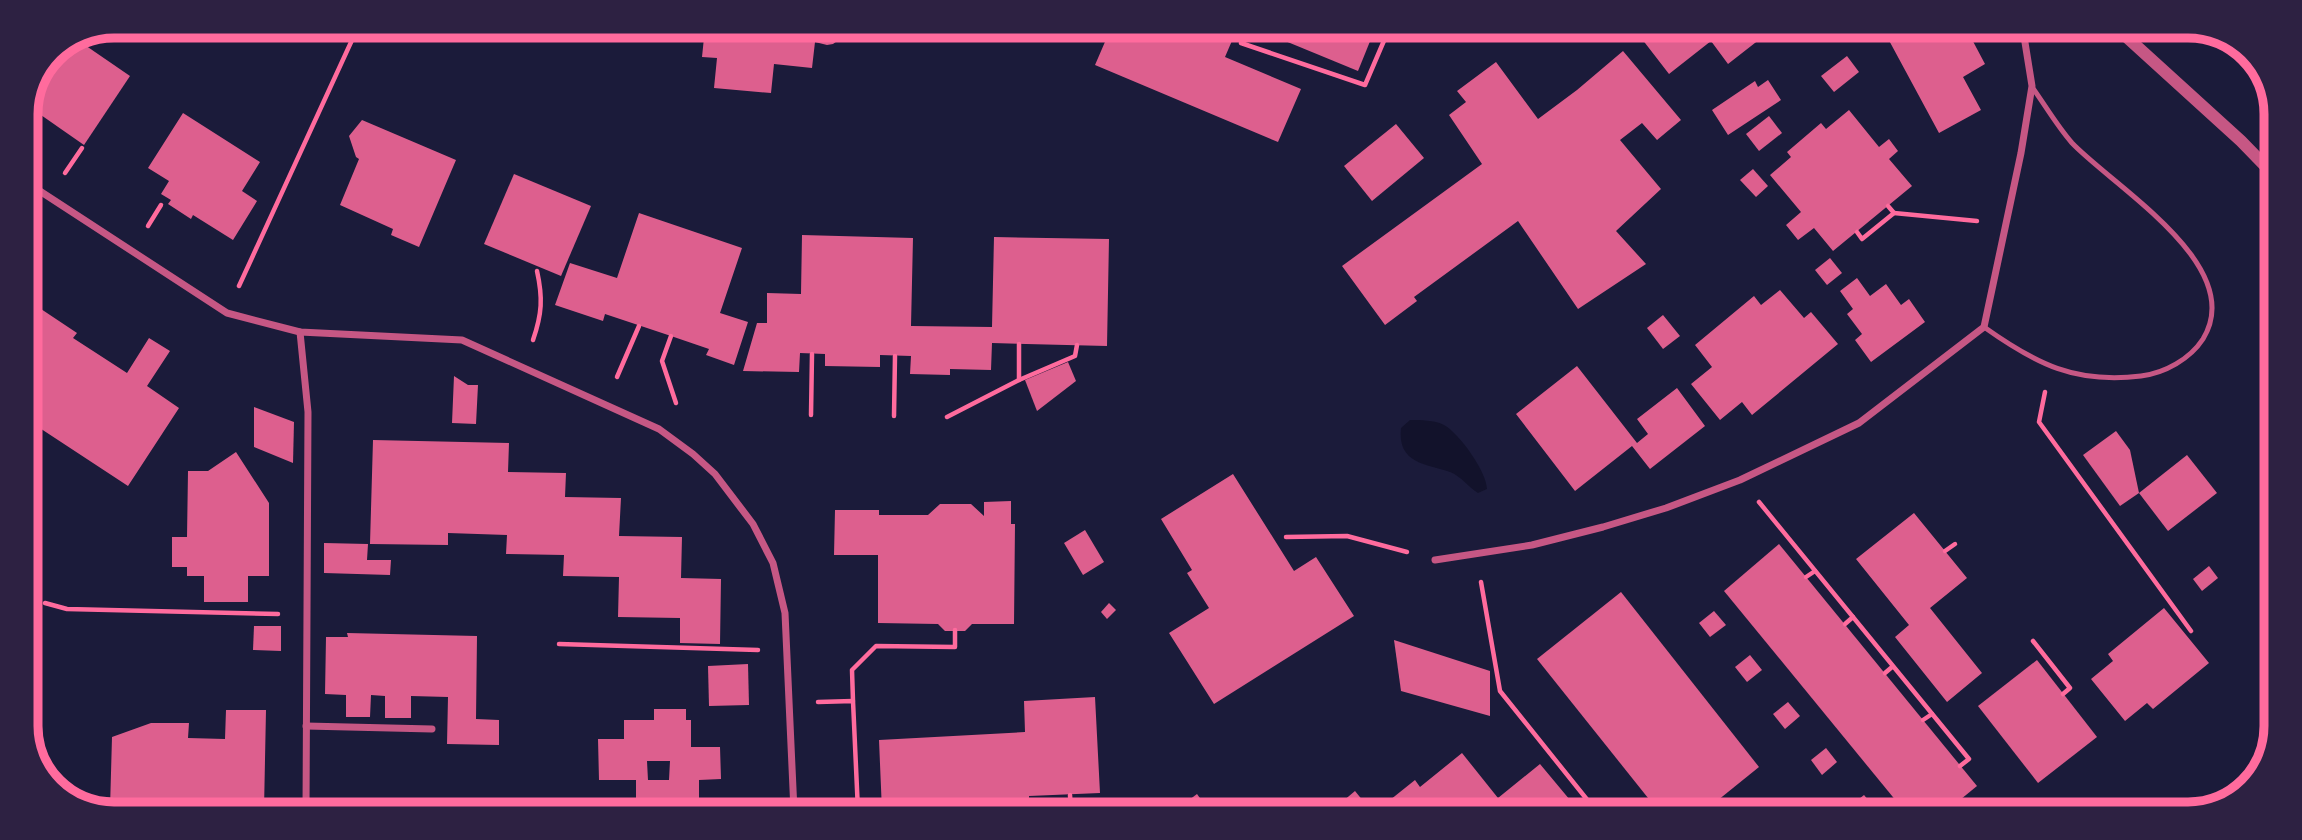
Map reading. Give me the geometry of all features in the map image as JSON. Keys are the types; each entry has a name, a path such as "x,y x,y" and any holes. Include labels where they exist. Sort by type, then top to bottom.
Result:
{"street":[{"path":"1435,560 1532,545 1603,527 1666,508 1740,480 1859,423 1984,327 2032,86 2025,38"},
{"path":"2128,38 2263,164"},
{"path":"38,190 227,313 300,332 462,340 659,429 694,454 735,498 765,544 780,587 785,613 794,802"},
{"path":"300,332 308,412 306,802"},
{"path":"306,726 432,729"}],"lane":[{"path":"1984,327 2022,354 2051,368 2095,376 2128,377 2148,375 2173,365 2195,351 2209,328 2212,306 2207,284 2195,258 2176,236 2071,142 2032,86"}],"path":[{"path":"227,313 353,38"},
{"path":"1241,43 1365,85 1386,38"},
{"path":"1888,206 1894,213 2006,225"},
{"path":"1857,232 1863,239 1894,213"},
{"path":"524,368 541,317 537,271"},
{"path":"606,404 639,326"},
{"path":"671,336 662,361 694,454"},
{"path":"1019,344 1019,380"},
{"path":"947,417 1019,380 1075,356 1077,345"},
{"path":"811,415 812,354"},
{"path":"894,416 895,356"},
{"path":"2051,368 2039,422 2191,631"},
{"path":"1740,480 1969,759 1961,766"},
{"path":"1286,537 1347,536 1435,560"},
{"path":"1945,551 1955,544"},
{"path":"1477,553 1500,691 1588,802"},
{"path":"1807,577 1815,571"},
{"path":"45,603 67,608 306,614"},
{"path":"1845,624 1853,617"},
{"path":"858,802 852,670 876,646 955,647 955,631"},
{"path":"2033,641 2070,688 2063,694"},
{"path":"559,644 787,651"},
{"path":"1885,673 1892,667"},
{"path":"789,704 853,701"},
{"path":"1923,720 1932,714"},
{"path":"1070,794 1070,802"}],"shaded area":[{"path":"1410,420 1436,422 1450,429 1477,463 1487,489 1478,493 1454,474 1415,461 1409,456 1401,440 1401,428"}],"building":[{"path":"704,38 841,38 827,45 815,42 812,68 774,64 771,93 714,88 717,58 702,57"},
{"path":"1107,38 1233,38 1225,57 1301,89 1278,142 1095,65"},
{"path":"1278,38 1371,38 1358,71"},
{"path":"1641,38 1761,38 1728,64 1711,41 1669,74"},
{"path":"1888,38 1971,38 1985,64 1963,77 1981,110 1939,133"},
{"path":"84,45 130,76 84,145 38,113 44,86 51,72 72,51"},
{"path":"1623,51 1681,120 1657,140 1642,123 1620,140 1661,189 1616,231 1646,264 1578,309 1518,221 1414,297 1417,301 1385,325 1342,266 1482,164 1449,115 1466,102 1457,91 1496,62 1538,119"},
{"path":"1847,56 1859,72 1834,92 1821,76"},
{"path":"1768,80 1781,100 1728,135 1712,110 1755,81 1758,87"},
{"path":"1849,110 1879,147 1889,139 1898,151 1889,159 1912,186 1833,251 1814,228 1798,240 1786,225 1801,212 1770,175 1791,157 1787,152 1821,123 1826,129"},
{"path":"183,113 260,162 242,191 257,201 233,240 193,215 191,219 168,204 171,200 161,194 169,181 148,168"},
{"path":"1769,116 1782,133 1759,151 1746,134"},
{"path":"362,120 456,160 419,247 391,235 393,229 340,205 359,159 349,136"},
{"path":"1396,124 1424,158 1372,201 1344,166"},
{"path":"1753,169 1768,186 1756,197 1740,180"},
{"path":"514,174 591,206 561,276 484,244"},
{"path":"639,213 742,248 720,313 748,322 734,365 706,355 709,349 671,336 605,314 603,321 555,305 570,263 617,278"},
{"path":"802,235 913,238 911,326 992,327 994,237 1109,239 1107,346 992,343 991,370 950,369 950,375 910,374 911,356 880,355 880,367 825,366 825,354 800,353 799,372 743,371 757,323 767,323 767,293 801,294"},
{"path":"1830,258 1842,273 1827,285 1815,270"},
{"path":"1857,278 1870,296 1886,284 1901,305 1909,299 1925,322 1871,362 1855,340 1862,334 1847,314 1853,309 1840,291"},
{"path":"1780,290 1804,318 1811,312 1838,344 1752,415 1742,402 1720,420 1691,384 1712,367 1695,345 1754,296 1761,305"},
{"path":"38,307 77,333 73,338 127,373 149,338 170,351 147,386 179,408 128,486 39,427"},
{"path":"1663,315 1680,336 1663,349 1647,328"},
{"path":"1068,362 1076,381 1037,411 1025,380"},
{"path":"1577,366 1637,443 1648,434 1637,419 1677,388 1705,426 1650,469 1632,446 1575,491 1516,414"},
{"path":"454,376 468,385 478,385 476,424 452,423"},
{"path":"254,407 294,422 293,463 254,447"},
{"path":"2116,431 2130,450 2139,493 2120,506 2083,455"},
{"path":"373,440 509,443 508,472 566,473 565,497 621,498 619,536 682,537 681,578 721,579 720,644 680,643 680,618 618,617 619,577 563,576 564,555 506,554 507,535 448,533 448,545 370,544"},
{"path":"236,452 269,503 269,576 248,576 248,602 204,602 204,576 187,576 187,567 172,567 172,537 187,537 188,471 208,471"},
{"path":"2187,455 2217,493 2168,531 2139,493"},
{"path":"1233,474 1294,571 1316,557 1354,616 1214,704 1169,633 1209,608 1187,573 1192,570 1161,519"},
{"path":"1011,501 1011,524 1015,524 1014,624 972,624 965,631 945,631 938,624 878,623 878,555 834,555 835,510 879,510 879,515 928,515 940,504 971,504 984,516 984,502"},
{"path":"1914,513 1967,578 1930,608 1982,673 1947,702 1895,637 1909,625 1856,559"},
{"path":"1085,530 1104,562 1083,575 1064,543"},
{"path":"324,543 368,544 367,560 391,560 390,575 324,573"},
{"path":"1779,544 1977,786 1957,802 1897,802 1724,591"},
{"path":"2209,566 2218,578 2202,591 2193,579"},
{"path":"1621,592 1759,767 1716,802 1651,802 1537,659"},
{"path":"1109,603 1116,610 1107,619 1101,612"},
{"path":"2164,608 2209,663 2153,709 2147,703 2125,721 2091,679 2113,661 2108,654"},
{"path":"1714,611 1726,625 1710,637 1699,623"},
{"path":"254,626 281,626 281,651 253,650"},
{"path":"347,633 477,636 476,719 499,720 499,745 447,744 448,697 411,696 411,718 385,718 385,696 371,695 370,717 346,717 346,695 325,694 326,637 348,637"},
{"path":"1394,640 1490,671 1490,716 1401,691"},
{"path":"1750,655 1762,670 1747,682 1735,667"},
{"path":"2037,660 2097,737 2038,783 1978,706"},
{"path":"748,664 749,705 709,706 708,666"},
{"path":"1095,697 1100,793 1029,796 1029,802 882,802 879,740 1025,732 1024,701"},
{"path":"1788,702 1800,716 1785,729 1773,714"},
{"path":"654,709 686,709 686,720 691,720 691,747 720,747 721,779 699,780 699,802 636,802 636,780 599,780 598,739 624,739 624,720 654,720","holes":["647,761 670,761 669,780 648,780"]},
{"path":"226,710 266,710 264,802 110,801 112,737 151,723 189,723 188,738 225,739"},
{"path":"1826,748 1837,762 1822,775 1811,760"},
{"path":"1462,753 1498,798 1540,764 1572,802 1388,802 1415,780 1420,787"},
{"path":"1355,791 1364,802 1342,802"},
{"path":"1197,794 1203,802 1186,802"},
{"path":"1864,795 1870,802 1855,802"},
{"path":"600,800 619,802 598,802"}]}
